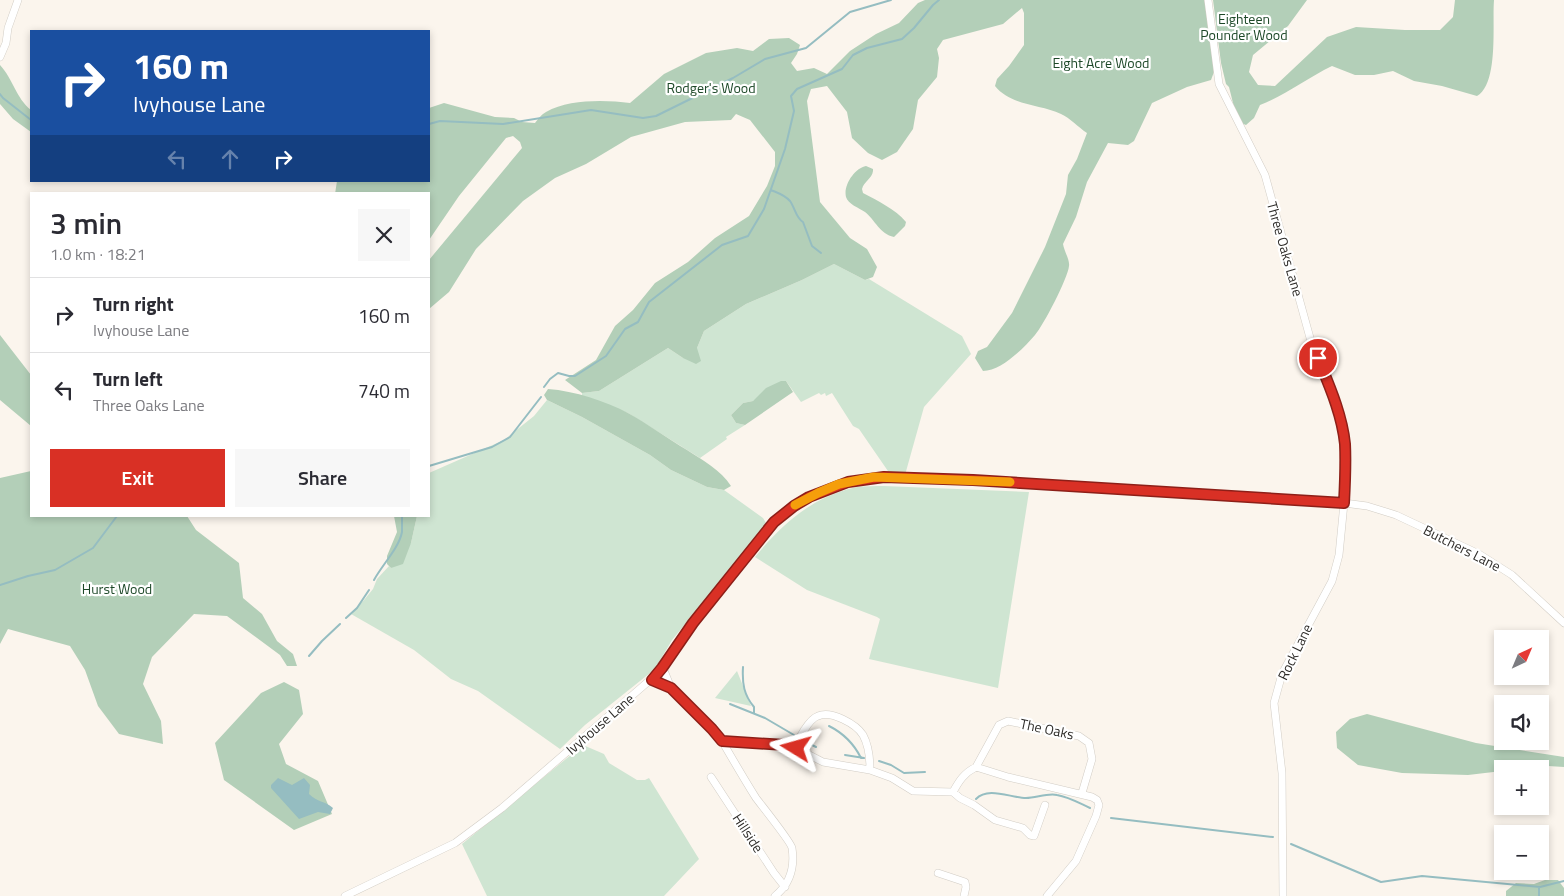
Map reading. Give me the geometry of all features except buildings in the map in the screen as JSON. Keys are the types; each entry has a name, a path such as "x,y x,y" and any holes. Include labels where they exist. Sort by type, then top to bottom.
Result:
{"street":[{"path":"0,57 18,0"},
{"name":"Three Oaks Lane","path":"1208,0 1220,84 1265,175 1312,345 1339,418 1344,443 1344,503"},
{"name":"Ivyhouse Lane","path":"345,896 464,838 652,680 693,623 774,522 809,497 848,482 874,477 965,480 1344,503"},
{"name":"Butchers Lane","path":"1344,503 1366,506 1396,515 1479,554 1512,575 1564,623"},
{"name":"Rock Lane","path":"1283,896 1282,773 1274,703 1282,674 1332,581 1339,555 1344,503"},
{"path":"662,668 671,688 722,741 756,797 790,844 793,868 785,887 775,896"},
{"path":"652,680 671,688"},
{"path":"796,748 798,739 814,718 825,714 849,722 862,735 870,754 870,770"},
{"name":"The Oaks","path":"976,767 999,725 1008,720 1048,728 1079,736 1089,743 1092,759 1082,793"},
{"path":"722,741 785,745 796,748 823,762 870,770 892,778 913,791 953,792 960,798 974,804 995,820 1022,828 1034,836 1045,805"},
{"path":"953,792 960,779 968,771 976,767 1008,777 1082,793 1097,800 1096,816 1076,862 1047,896"},
{"name":"Hillside","path":"711,777 785,887"},
{"path":"938,873 965,882 964,896"}],"green space":[{"path":"925,0 1207,0 1215,69 1211,80 1187,87 1152,103 1134,141 1128,145 1108,143 1087,182 1076,217 1063,244 1069,266 1055,302 1039,330 1030,341 1018,353 990,370 983,371 975,358 978,351 987,347 1012,313 1045,247 1066,194 1068,175 1077,159 1087,133 1061,114 1017,101 1002,93 995,86 997,79 1024,45 1024,13 1022,8 1003,24 943,40 937,49 939,58 937,77 918,100 913,129 897,152 882,160 868,153 852,138 847,112 827,86 811,89 807,101 820,202 850,238 867,249 877,267 873,277 865,280 834,264 746,304 704,331 697,348 701,361 696,364 668,348 599,391 582,393 565,380 596,360 615,326 633,310 655,283 688,262 715,238 749,216 767,186 775,166 775,152 750,120 736,114 731,120 685,122 631,137 586,164 555,178 523,201 476,249 449,292 430,308 430,259 522,148 520,142 513,136 506,138 459,196 430,239 430,192 335,192 337,182 430,182 430,108 444,103 495,117 514,118 522,122 535,123 545,113 565,105 598,101 630,103 664,74 706,53 737,48 753,51 769,39 789,38 800,45 791,63 797,71 814,68 827,74 850,51 876,34 899,23 918,3"},
{"name":"Eighteen Pounder Wood","path":"1213,0 1307,0 1288,26 1253,55 1249,72 1258,85 1275,86 1327,37 1356,27 1440,30 1453,17 1455,0 1494,0 1493,52 1489,79 1484,89 1477,96 1442,86 1414,81 1393,71 1374,75 1355,75 1332,66 1260,105 1254,118 1246,125 1241,123 1235,111 1229,87 1226,84 1221,63"},
{"path":"0,65 22,100 30,109 30,131 13,119 0,104"},
{"path":"866,166 873,169 873,171 863,186 863,193 892,209 906,222 905,226 894,237 885,233 869,215 851,204 846,197 848,182 858,170"},
{"path":"834,264 865,280 869,279 962,336 971,354 924,407 905,475 890,474 859,429 853,426 832,393 826,396 825,393 821,395 819,393 801,402 786,381 753,401 743,403 731,415 736,423 745,425 726,437 727,439 700,458 628,413 582,396 582,393 599,391 668,348 683,358 697,348 704,331 746,304"},
{"path":"0,335 30,374 30,425 0,400"},
{"path":"781,381 786,381 793,392 745,425 736,423 731,415 743,403 753,401 766,388"},
{"path":"548,389 590,397 628,413 711,466 731,486 724,490 707,487 671,470 650,455 547,400 544,395"},
{"path":"547,400 650,455 671,470 707,487 724,490 763,518 766,523 766,526 672,640 655,669 585,725 560,749 478,691 451,679 414,650 351,614 373,589 377,579 389,566 391,568 411,543 417,517 430,517 430,473 504,440 534,416"},
{"name":"Hurst Wood","path":"30,471 30,517 188,517 196,530 239,563 243,598 262,614 277,641 293,654 297,666 287,666 280,655 227,616 194,614 152,657 143,684 161,721 163,744 119,734 98,706 85,670 70,646 8,629 0,644 0,478"},
{"path":"884,486 1029,492 998,688 869,659 880,619 807,590 755,557 776,533 800,513 826,497 857,487"},
{"path":"394,517 417,517 411,543 403,564 391,568 387,564 387,556 397,532"},
{"path":"737,671 751,706 715,698"},
{"path":"284,682 299,690 303,714 279,744 286,764 318,781 332,814 294,830 224,780 215,743 261,693"},
{"path":"1367,714 1476,743 1494,746 1494,750 1520,750 1564,757 1564,767 1549,766 1549,760 1494,760 1494,772 1468,775 1402,773 1358,765 1337,748 1336,732 1350,719"},
{"path":"583,745 604,754 609,763 637,780 649,778 699,859 664,896 487,896 462,844"},
{"path":"1545,880 1558,880 1564,888 1564,896 1506,896 1506,891 1516,883 1534,884"}],"water":[{"path":"278,778 292,785 304,778 310,785 309,794 333,808 330,814 318,812 299,819 271,788 271,785"}],"waterway":[{"path":"430,124 440,121 503,124 591,110 643,118 656,116 733,78 765,59 806,48 850,12 891,0"},
{"path":"544,387 558,373 575,376 606,356 625,329 638,322 649,302 722,245 748,236 764,209 785,149 794,111 791,96 797,89 842,69 853,55 867,48 902,39 939,0"},
{"path":"0,94 30,119"},
{"path":"771,190 790,201 803,222 812,246 821,253"},
{"path":"430,466 492,447 510,437 541,397"},
{"path":"0,585 55,570 93,548 116,517"},
{"path":"374,580 400,538 402,517"},
{"path":"346,618 357,608 369,590"},
{"path":"309,656 340,624"},
{"path":"743,667 744,689 754,707 754,713"},
{"path":"730,704 765,718 794,735"},
{"path":"829,726 848,739 861,758"},
{"path":"806,742 816,747"},
{"path":"845,755 864,758"},
{"path":"879,761 891,765 904,773 925,772"},
{"path":"976,799 987,793 1020,798 1053,795 1070,799 1090,808"},
{"path":"1111,818 1273,837"},
{"path":"1291,844 1381,882 1422,876 1540,887 1564,881"},
{"path":"1539,888 1539,896"}],"slow traffic":[{"path":"795,505 839,484 874,477 1010,482"}],"route":[{"path":"796,748 785,745 722,741 671,688 652,680 693,623 766,531 794,506 832,487 874,477 973,480 1344,503 1344,443 1339,418 1318,358"}],"park label":[{"name":"Eight Acre Wood","path":"1101,63"},
{"name":"Rodger's Wood","path":"711,88"}]}
